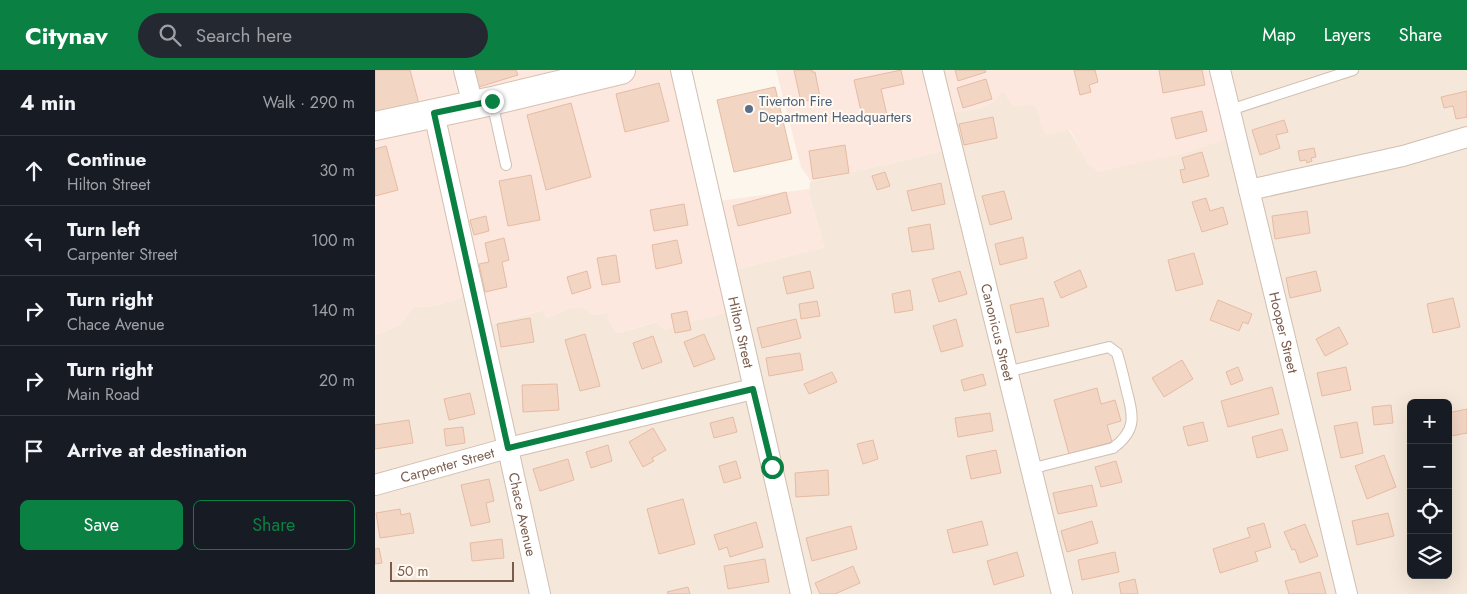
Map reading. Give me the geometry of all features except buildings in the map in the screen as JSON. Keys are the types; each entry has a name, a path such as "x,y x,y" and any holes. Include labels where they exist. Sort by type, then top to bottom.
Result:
{"main road":[{"path":"375,126 621,70"}],"street":[{"path":"464,70 482,103"},
{"name":"Hilton Street","path":"681,70 801,594"},
{"name":"Canonicus Street","path":"933,70 1062,594"},
{"name":"Hooper Street","path":"1220,70 1347,594"},
{"name":"Chace Avenue","path":"434,113 539,594"},
{"path":"1249,190 1403,156 1467,136"},
{"name":"Carpenter Street","path":"375,485 508,448 753,389"}],"lane":[{"path":"1230,110 1353,70"},
{"path":"482,103 506,164"},
{"path":"1006,372 1109,347 1117,353 1133,413 1131,428 1124,439 1113,448 1030,469"}],"shaded area":[{"path":"375,70 671,70 704,203 809,189 824,247 731,271 733,311 664,330 656,322 618,333 610,324 608,312 594,315 582,307 570,308 547,318 542,310 480,327 469,295 434,306 413,307 400,325 379,334 375,333"},
{"path":"776,70 1217,70 1231,138 1185,153 1098,172 1088,164 1070,130 1045,135 1035,105 1012,106 1003,91 996,100 981,108 944,115 947,150 811,182 801,167"},
{"path":"1217,70 1467,70 1467,594 375,594 375,333 379,334 400,325 413,307 434,306 469,295 480,327 543,310 547,318 570,308 582,307 594,315 608,312 610,324 618,333 657,322 731,271 824,247 809,194 810,182 947,150 943,115 1003,91 1035,105 1069,130 1088,163"}],"place":[{"name":"Tiverton Fire Department Headquarters","path":"749,109"}],"route":[{"path":"492,101 434,113 508,448 753,389 772,467"}]}
